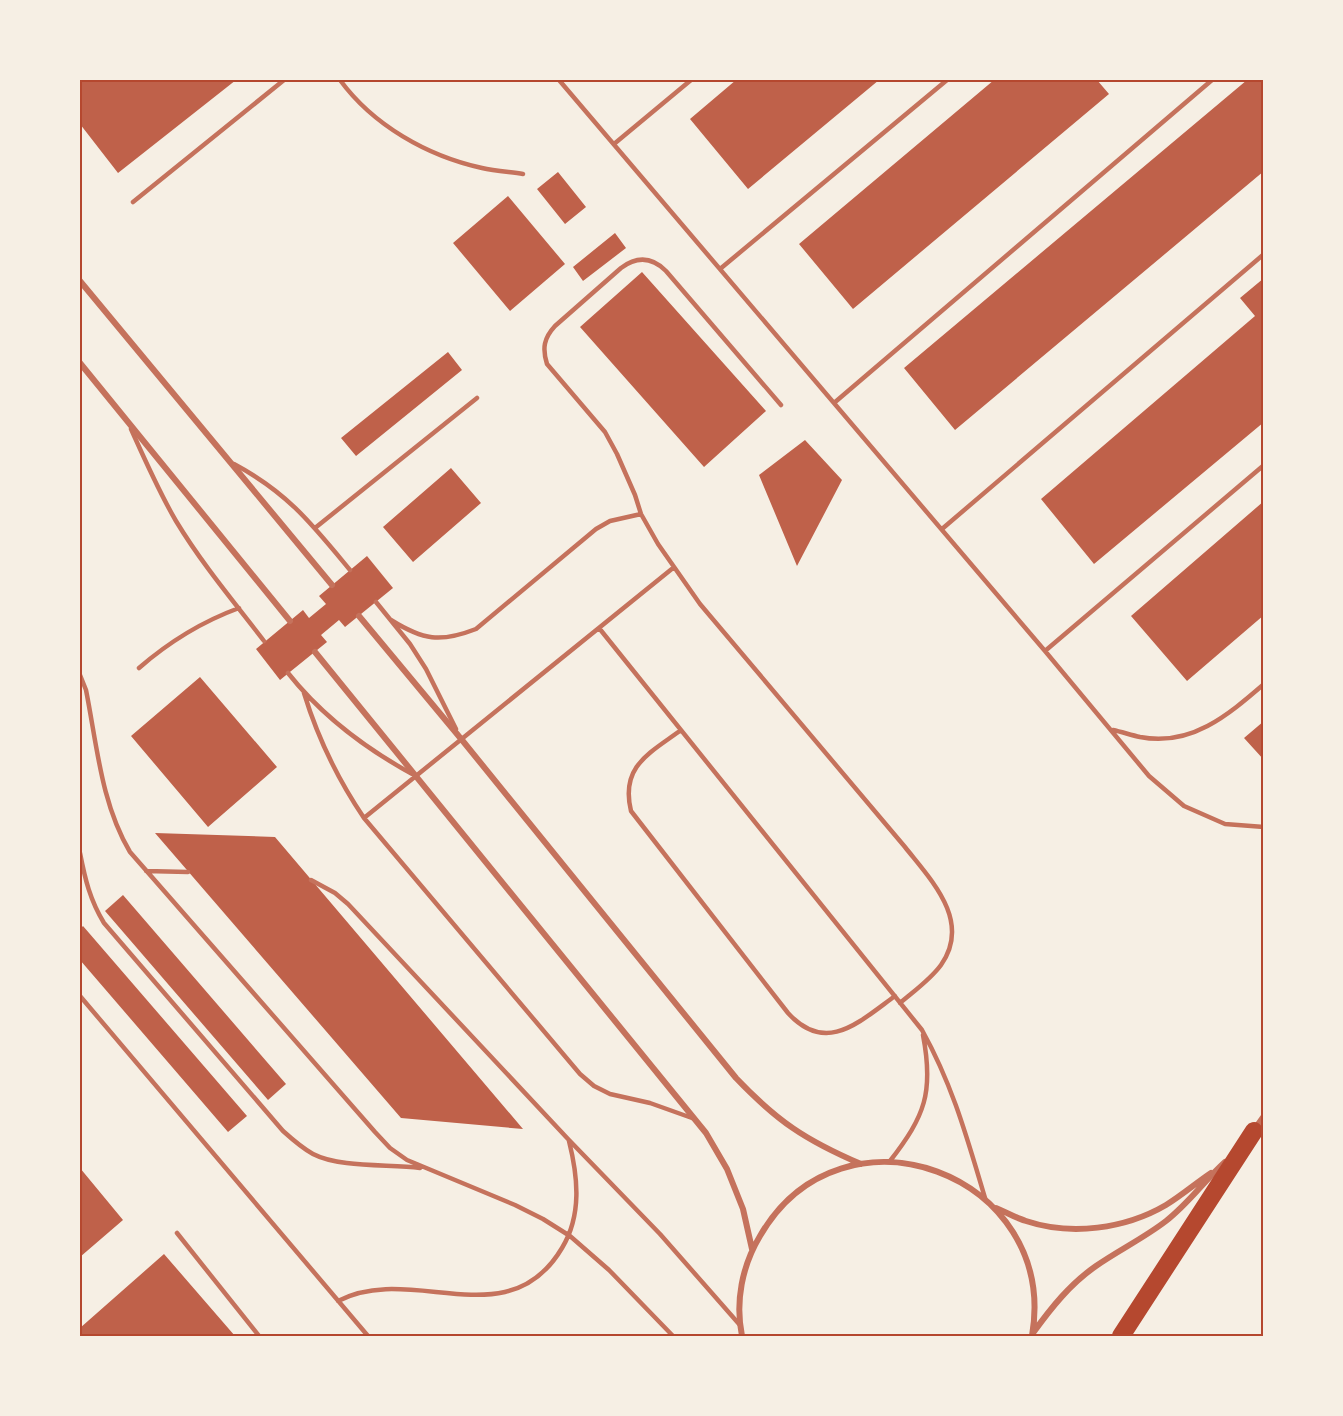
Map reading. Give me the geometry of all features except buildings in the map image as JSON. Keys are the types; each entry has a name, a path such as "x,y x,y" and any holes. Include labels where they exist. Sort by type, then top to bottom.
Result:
{"highway":[{"path":"1121,1336 1258,1123"}],"street":[{"path":"80,281 332,585"},
{"path":"80,363 290,621"},
{"path":"359,616 762,1106 792,1130 825,1149 861,1164"},
{"path":"315,652 706,1133 727,1169 742,1209 752,1249"},
{"path":"1033,1335 1071,1286 1095,1266 1164,1222 1203,1187 1258,1123"},
{"path":"742,1336 741,1286 752,1249 766,1224 785,1202 807,1185 833,1172 861,1164 890,1161 916,1164 941,1171 964,1183 994,1207 1014,1234 1028,1266 1034,1299 1033,1335"},
{"path":"994,1207 1027,1221 1062,1228 1098,1228 1133,1220 1165,1205 1219,1167"}],"lane":[{"path":"272,80 277,85"},
{"path":"133,202 284,80"},
{"path":"340,80 374,116 408,140 444,157 483,169 523,174"},
{"path":"559,80 1046,651 1149,776 1184,806 1226,824 1263,827"},
{"path":"614,144 691,80"},
{"path":"720,269 947,80"},
{"path":"834,403 1212,80"},
{"path":"942,529 1263,254"},
{"path":"782,405 658,264 649,260 639,259 621,268 548,334 544,344 547,364 604,432 627,474 641,514 673,568 700,604 905,847 938,888 948,906 952,926 950,945 942,964 900,1003"},
{"path":"315,528 477,398"},
{"path":"129,424 176,521 206,566 264,641"},
{"path":"231,463 256,476 301,511 350,570"},
{"path":"1046,651 1263,465"},
{"path":"391,620 412,633 435,638 459,636 476,629 596,529 610,521 641,514"},
{"path":"364,818 673,568"},
{"path":"376,602 410,644 426,669 462,740"},
{"path":"139,668 176,639 239,608"},
{"path":"599,628 922,1030 951,1088 985,1198"},
{"path":"288,674 304,693 352,736 383,758 416,776"},
{"path":"80,675 86,690 106,794 118,831 130,852 375,1132 390,1148 407,1160 514,1205 570,1236 609,1270 673,1336"},
{"path":"1111,729 1141,738 1174,738 1204,729 1231,712 1263,684"},
{"path":"304,693 314,727 328,759 364,818 580,1074 594,1086 610,1094 650,1103 692,1118"},
{"path":"681,730 635,767 628,789 631,811 788,1013 798,1024 810,1030 825,1034 839,1032 852,1026 895,996"},
{"path":"80,853 89,895 104,923 283,1131 298,1145 315,1155 334,1161 426,1169"},
{"path":"146,871 188,872"},
{"path":"311,880 335,893 348,904 660,1234 740,1324"},
{"path":"80,996 368,1336"},
{"path":"890,1161 912,1134 925,1101 929,1065 922,1030"},
{"path":"339,1301 351,1294 379,1288 466,1295 497,1295 528,1284 553,1264 570,1236 576,1204 576,1171 568,1139"},
{"path":"177,1233 259,1336"}]}
